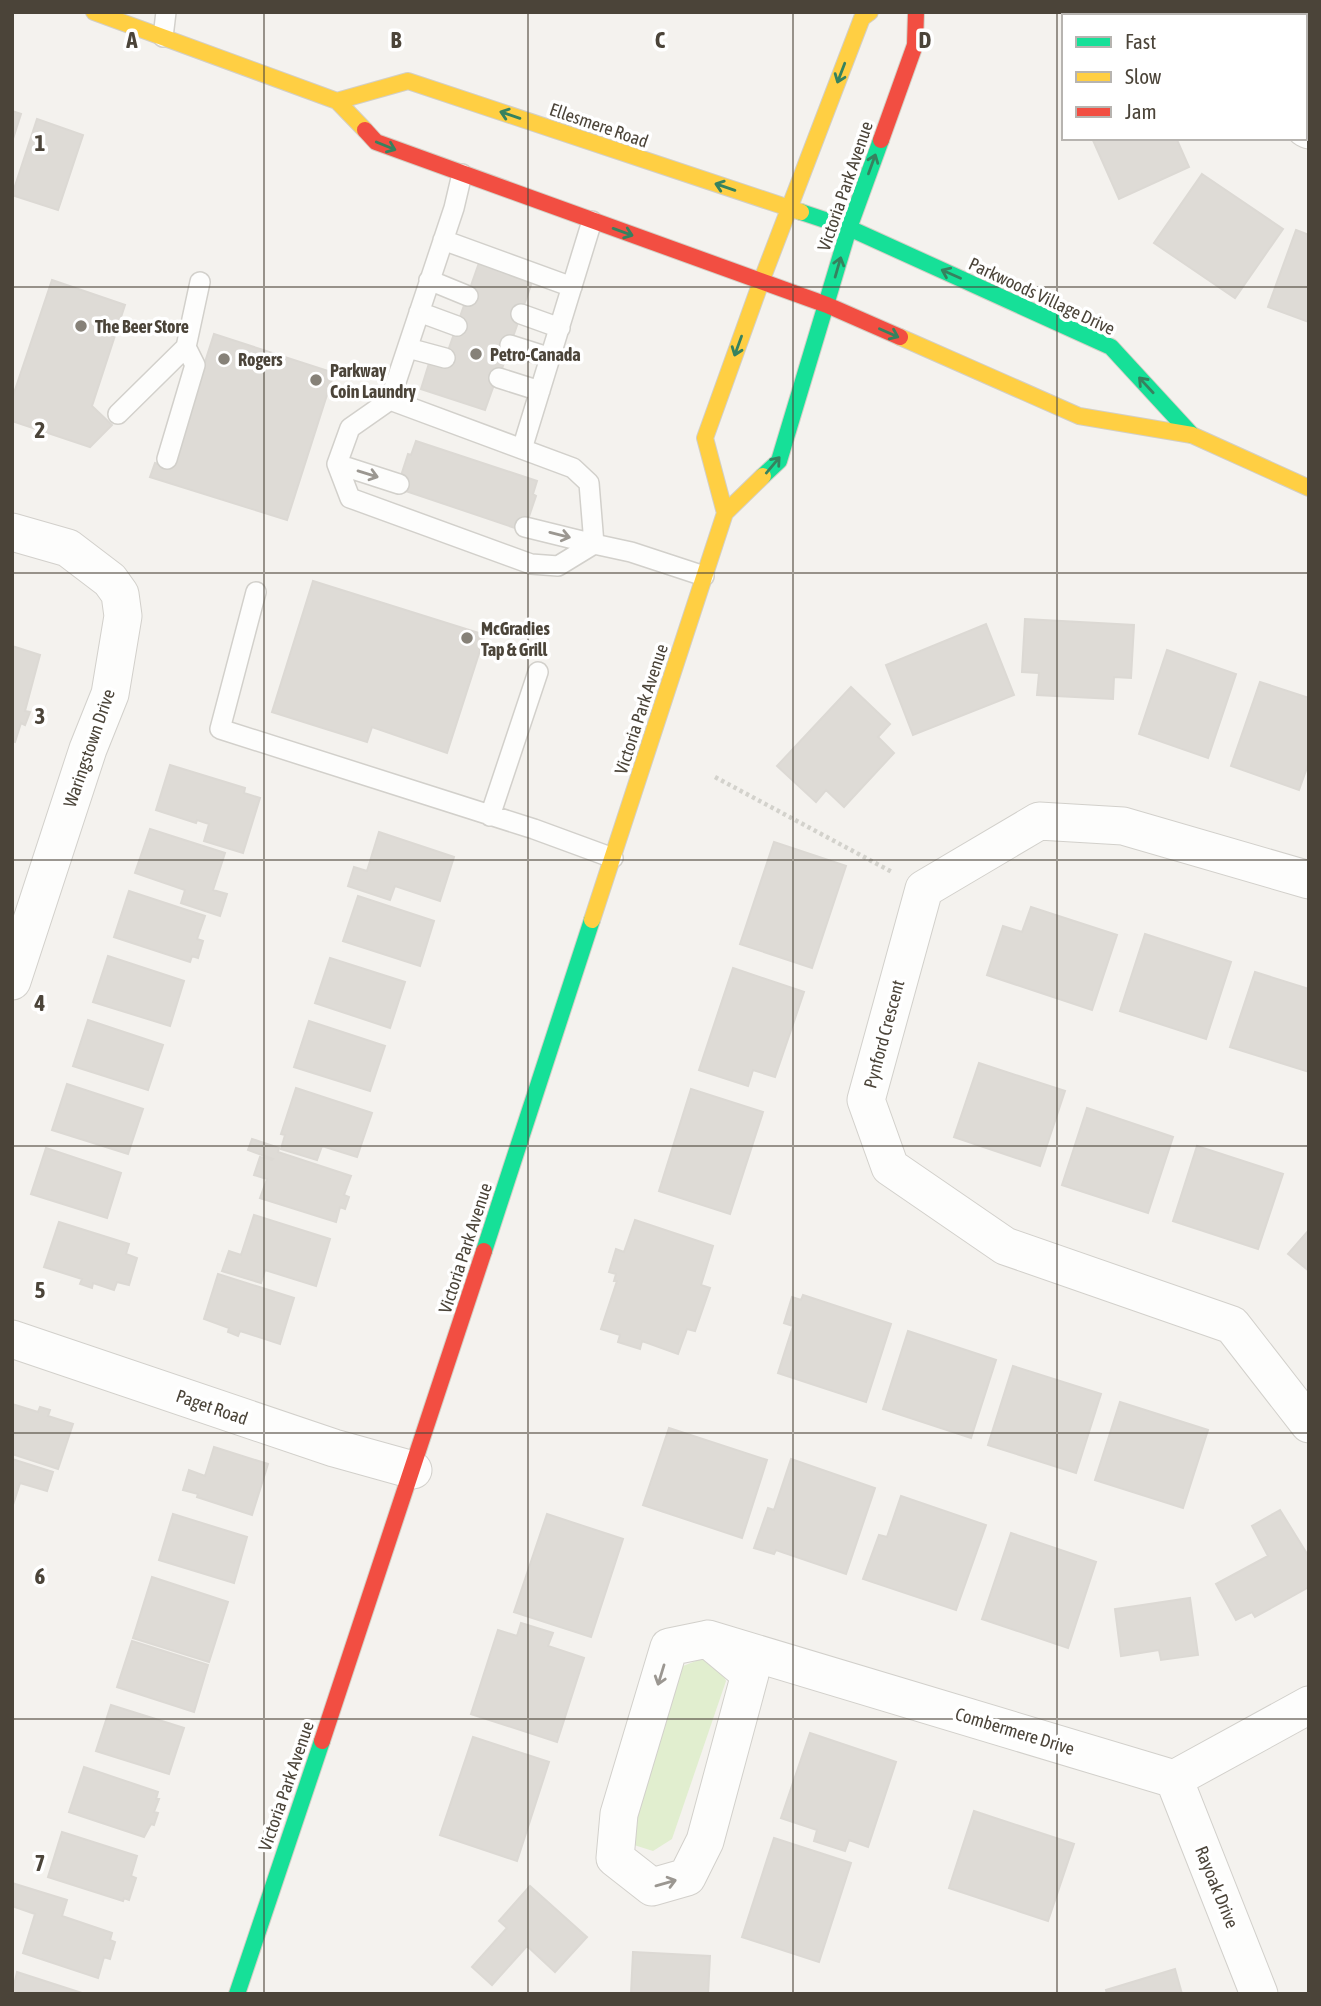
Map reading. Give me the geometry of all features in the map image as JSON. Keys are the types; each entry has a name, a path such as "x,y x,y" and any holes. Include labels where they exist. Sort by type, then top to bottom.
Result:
{"main road":[{"path":"94,12 337,101 376,142 827,305"},
{"path":"725,513 705,438 761,282 862,18 870,12"},
{"name":"Victoria Park Avenue","path":"237,1994 413,1470 725,513 779,461 849,228 915,45 916,12"},
{"name":"Ellesmere Road","path":"337,101 408,81 849,228"},
{"name":"Parkwoods Village Drive","path":"849,228 1111,347 1192,435"},
{"name":"Parkwoods Village Drive","path":"827,305 1079,416 1192,435 1309,488"}],"street":[{"name":"Waringstown Drive","path":"12,532 68,548 100,572 120,594 123,616 110,694 88,749 12,981"},
{"path":"924,889 1039,821 1123,826 1309,880"},
{"name":"Pynford Crescent","path":"924,889 866,1100 890,1167 1005,1246 1232,1325 1309,1424"},
{"name":"Paget Road","path":"12,1339 334,1448 413,1470"},
{"name":"Combermere Drive","path":"708,1639 750,1674 705,1841 687,1877 652,1887 615,1858 619,1814 669,1647 708,1639 1174,1779"},
{"path":"1174,1779 1309,1705"},
{"name":"Rayoak Drive","path":"1174,1779 1259,1994"}],"lane":[{"path":"163,37 166,12"},
{"path":"462,174 390,400 350,428 337,464 350,498 531,564 558,566 594,544"},
{"path":"522,449 592,221"},
{"path":"443,240 572,286"},
{"path":"429,280 468,296"},
{"path":"118,414 186,347 200,282"},
{"path":"419,312 457,326"},
{"path":"521,314 560,328"},
{"path":"510,345 551,358"},
{"path":"167,459 195,365 186,347"},
{"path":"408,348 445,358"},
{"path":"499,378 540,391"},
{"path":"390,400 573,468 589,483 594,544"},
{"path":"337,464 399,484"},
{"path":"526,527 631,552 705,576"},
{"path":"256,592 220,729 612,858"},
{"path":"490,816 538,672"}],"path":[{"path":"715,777 924,889"}],"green space":[{"path":"701,1659 719,1665 726,1681 672,1839 653,1851 634,1845 626,1828 683,1666"}],"building":[{"path":"1075,12 1159,12 1158,14"},
{"path":"12,111 21,114 12,142"},
{"path":"37,119 83,135 58,210 12,195"},
{"path":"1093,140 1177,140 1189,167 1119,199"},
{"path":"1202,174 1283,229 1235,298 1154,243"},
{"path":"1296,230 1309,235 1309,322 1268,307"},
{"path":"480,260 533,279 485,410 421,389 430,360 443,365"},
{"path":"52,280 125,305 92,406 112,425 90,447 12,421 12,399"},
{"path":"214,334 334,373 287,520 150,477 155,463 171,468"},
{"path":"416,441 537,481 533,494 536,496 524,531 397,488 408,454 411,455"},
{"path":"313,581 485,635 447,753 372,727 367,742 272,712"},
{"path":"1025,619 1134,625 1131,678 1114,677 1113,699 1037,695 1039,673 1022,672"},
{"path":"986,624 1014,695 913,735 886,665"},
{"path":"12,646 40,655 25,711 30,712 25,725 21,723 15,742 12,741"},
{"path":"1167,650 1236,674 1208,758 1139,734"},
{"path":"1260,682 1309,698 1309,762 1299,790 1231,766"},
{"path":"851,687 890,724 878,737 894,753 844,807 826,790 816,802 777,766"},
{"path":"170,765 245,788 244,793 260,798 243,853 204,841 209,824 197,820 196,823 156,810"},
{"path":"150,829 225,853 213,890 227,894 220,916 181,903 185,890 135,873"},
{"path":"379,832 454,857 440,901 395,886 390,900 348,886 354,867 367,871"},
{"path":"774,842 846,866 812,968 740,944"},
{"path":"129,891 205,916 197,939 203,941 198,958 192,956 190,962 114,937"},
{"path":"358,896 434,921 420,966 343,941"},
{"path":"1031,907 1117,935 1092,1010 987,975 1003,926 1022,932"},
{"path":"1145,934 1231,962 1206,1039 1120,1011"},
{"path":"108,956 184,981 170,1026 93,1002"},
{"path":"330,958 405,982 390,1028 315,1003"},
{"path":"733,968 804,992 775,1077 753,1070 748,1086 699,1070"},
{"path":"1255,972 1309,989 1309,1072 1230,1047"},
{"path":"88,1020 163,1045 148,1090 73,1066"},
{"path":"309,1021 385,1046 370,1091 294,1067"},
{"path":"979,1063 1065,1091 1040,1166 954,1137"},
{"path":"67,1084 143,1109 128,1154 52,1130"},
{"path":"296,1088 372,1113 357,1157 322,1146 317,1160 281,1149 285,1135 281,1134"},
{"path":"691,1089 763,1112 730,1214 659,1191"},
{"path":"1087,1108 1173,1137 1148,1213 1062,1185"},
{"path":"252,1139 279,1148 278,1152 351,1176 344,1195 349,1197 345,1209 340,1207 336,1222 260,1198 267,1179 254,1175 260,1157 273,1159 248,1150"},
{"path":"1197,1146 1283,1174 1258,1249 1173,1221"},
{"path":"46,1148 121,1173 107,1218 31,1194"},
{"path":"254,1215 330,1239 316,1286 265,1270 261,1283 222,1271 229,1251 241,1255"},
{"path":"635,1220 713,1246 701,1285 710,1288 695,1331 687,1329 678,1354 642,1341 640,1349 618,1342 620,1335 601,1329 617,1281 614,1281 616,1274 609,1272 616,1249 624,1252"},
{"path":"59,1222 129,1244 126,1254 137,1258 129,1285 117,1282 114,1290 93,1283 92,1288 80,1284 82,1279 44,1267"},
{"path":"1309,1230 1309,1271 1288,1254"},
{"path":"218,1274 294,1298 280,1344 240,1331 238,1336 228,1332 229,1328 204,1319"},
{"path":"803,1295 891,1324 866,1402 778,1373 793,1326 784,1323 792,1297 801,1300"},
{"path":"908,1331 996,1360 971,1438 883,1409"},
{"path":"1013,1366 1101,1394 1076,1473 988,1445"},
{"path":"1120,1402 1208,1430 1183,1508 1095,1480"},
{"path":"12,1404 38,1412 40,1407 50,1410 48,1416 73,1424 58,1469 12,1454"},
{"path":"669,1428 767,1460 742,1538 643,1505"},
{"path":"214,1447 268,1464 252,1515 183,1490 189,1470 205,1476"},
{"path":"12,1459 53,1472 47,1491 20,1483 12,1508"},
{"path":"791,1459 875,1488 846,1574 776,1550 774,1554 754,1548 768,1508 774,1510"},
{"path":"901,1496 986,1525 956,1610 863,1579 879,1535 887,1537"},
{"path":"1280,1510 1309,1557 1309,1587 1255,1617 1252,1612 1236,1620 1216,1584 1268,1556 1252,1526"},
{"path":"173,1514 247,1537 234,1583 159,1560"},
{"path":"547,1514 623,1539 591,1637 514,1612"},
{"path":"1011,1533 1096,1562 1068,1648 982,1619"},
{"path":"152,1577 228,1602 209,1662 133,1638"},
{"path":"1190,1598 1198,1655 1161,1660 1159,1650 1121,1656 1115,1609"},
{"path":"521,1623 553,1633 548,1646 584,1658 557,1742 471,1714 498,1630 517,1636"},
{"path":"132,1641 208,1665 194,1712 117,1687"},
{"path":"111,1705 184,1728 169,1774 96,1751"},
{"path":"810,1733 896,1762 868,1847 849,1840 845,1851 814,1841 817,1830 781,1818"},
{"path":"473,1737 549,1762 517,1861 440,1835"},
{"path":"84,1767 158,1792 156,1799 159,1799 154,1812 158,1813 154,1825 151,1824 144,1837 69,1812"},
{"path":"974,1811 1074,1844 1048,1921 949,1888"},
{"path":"62,1832 137,1856 131,1876 136,1878 129,1900 124,1898 123,1901 48,1877"},
{"path":"774,1838 851,1863 819,1962 742,1937"},
{"path":"12,1883 67,1900 62,1916 112,1933 110,1940 115,1942 110,1959 104,1957 98,1978 23,1953 35,1914 12,1906"},
{"path":"530,1886 587,1937 555,1972 527,1946 492,1985 472,1967 507,1928 499,1921"},
{"path":"633,1952 710,1956 708,1994 631,1994"},
{"path":"1175,1969 1182,1994 1107,1994 1106,1990"},
{"path":"17,1972 85,1994 12,1994"}],"traffic: fast":[{"path":"763,476 779,461 849,228 881,140"},
{"path":"801,212 849,228 1111,347 1192,435"},
{"path":"484,1251 592,920"},
{"path":"237,1994 322,1741"}],"traffic: slow":[{"path":"94,12 337,101 365,130"},
{"path":"725,513 705,438 761,282 862,18 870,12"},
{"path":"337,101 408,81 801,212"},
{"path":"900,337 1079,416 1192,435 1309,488"},
{"path":"592,920 725,513 763,476"}],"traffic: jam":[{"path":"881,140 915,45 916,12"},
{"path":"365,130 376,142 827,305 900,337"},
{"path":"322,1741 484,1251"}],"place":[{"name":"The Beer Store","path":"81,326"},
{"name":"Petro-Canada","path":"476,354"},
{"name":"Rogers","path":"224,359"},
{"name":"Parkway Coin Laundry","path":"316,380"},
{"name":"McGradies Tap & Grill","path":"467,638"}]}
